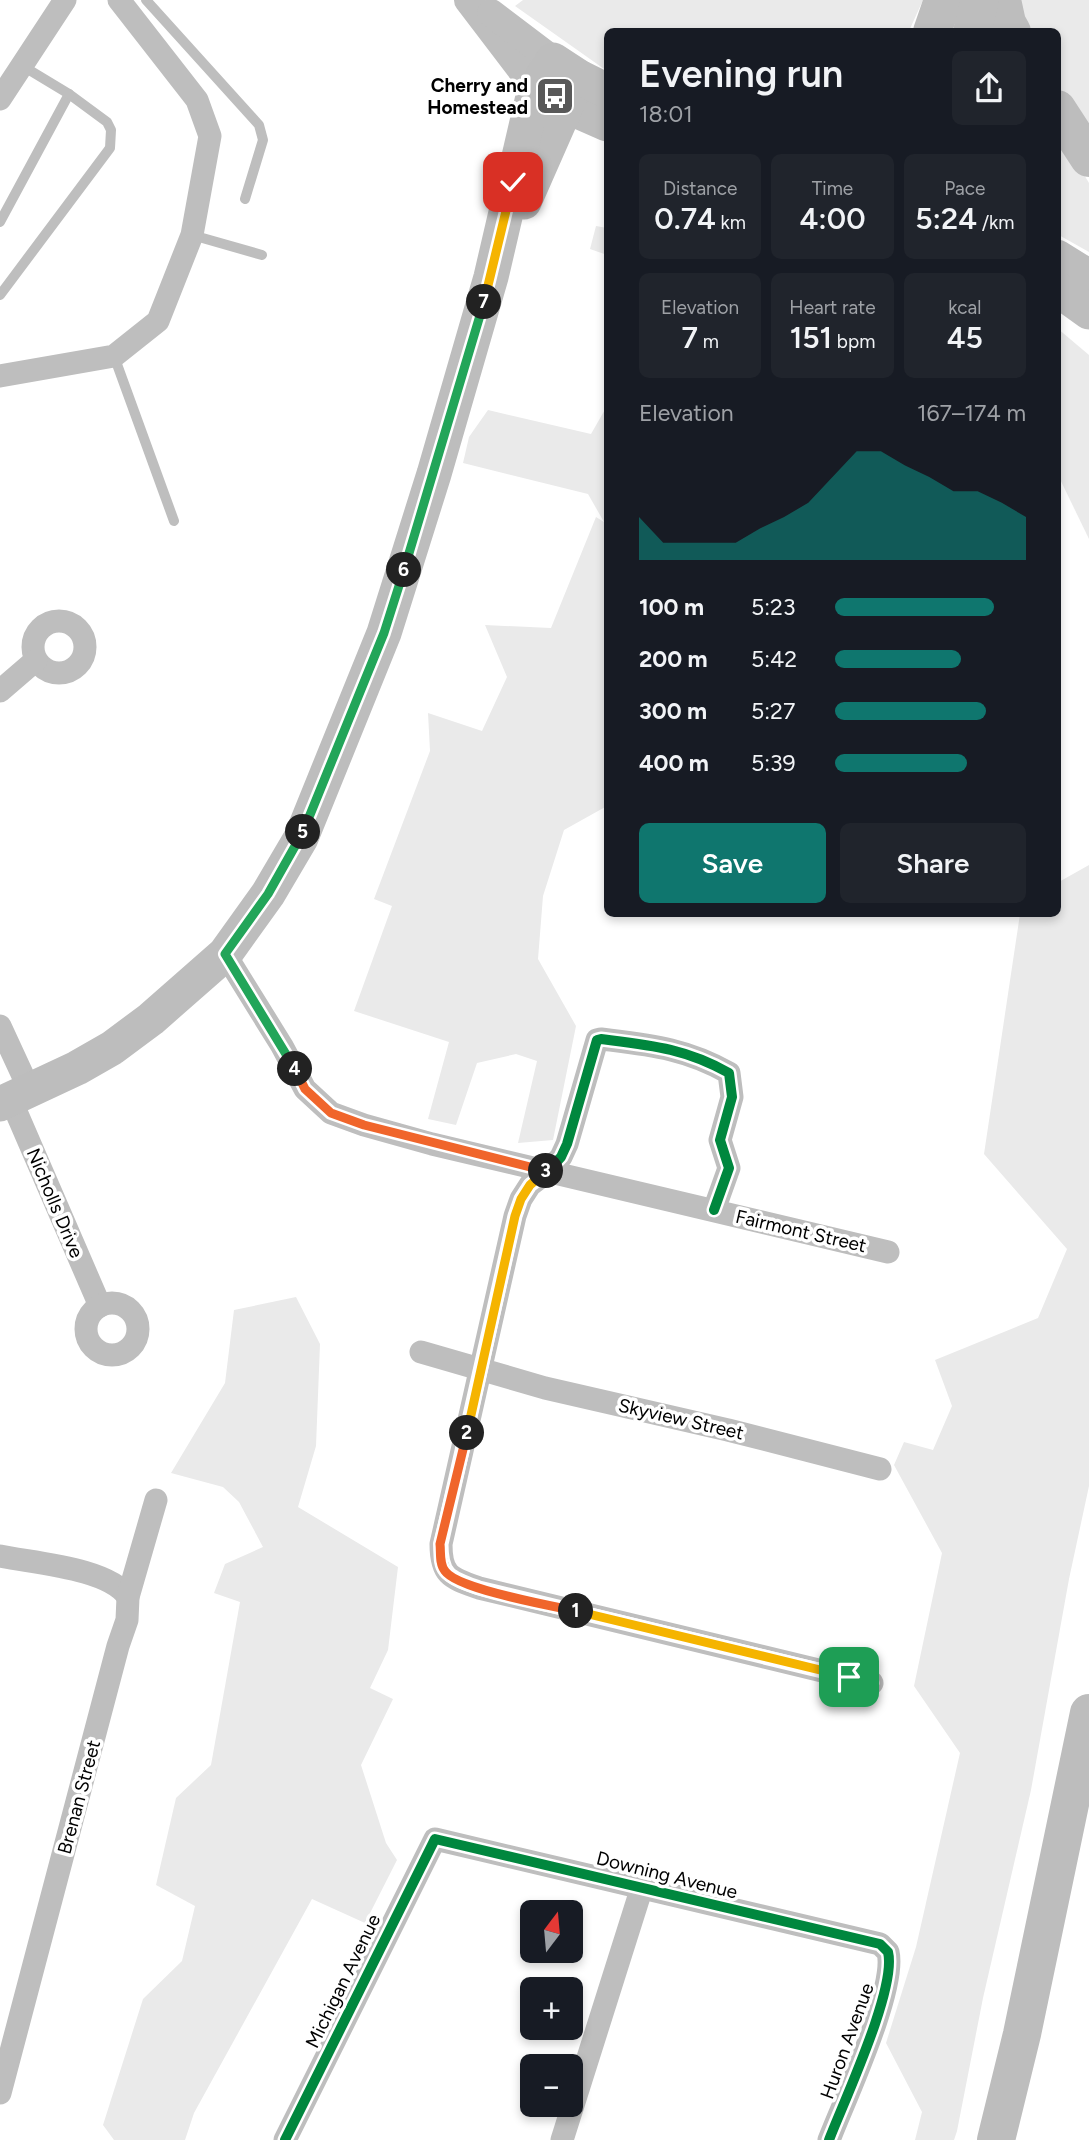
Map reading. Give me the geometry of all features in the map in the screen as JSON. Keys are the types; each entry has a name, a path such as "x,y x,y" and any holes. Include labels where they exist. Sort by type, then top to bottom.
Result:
{"highway":[{"path":"972,28 980,0"},
{"path":"1002,0 1010,28"},
{"path":"1061,114 1089,158"},
{"path":"996,2140 1022,2034 1089,1713"}],"main road":[{"path":"14,1098 112,1048 151,1018 225,954 268,894 301,838 384,633 434,474 491,277 568,84 604,121"},
{"path":"1061,260 1089,277"},
{"path":"1061,292 1089,312"}],"street":[{"path":"0,99 65,0"},
{"path":"0,376 114,356 158,321 192,235 210,136 197,100 119,0"},
{"path":"468,0 568,84"},
{"path":"475,0 568,84"},
{"path":"0,691 36,660"},
{"name":"Fairmont Street","path":"225,954 282,1046 305,1089 331,1113 420,1141 888,1252"},
{"name":"Nicholls Drive","path":"0,1026 14,1098 100,1306"},
{"path":"714,1210 729,1168 720,1140 732,1097 729,1073 709,1062 669,1048 597,1040 561,1157 530,1185 515,1216 440,1544 444,1571 479,1588 872,1683"},
{"name":"Skyview Street","path":"421,1352 481,1371 880,1469"},
{"name":"Brenan Street","path":"0,2094 127,1620 128,1597 156,1500"},
{"path":"0,1556 99,1577 117,1585 128,1597"},
{"name":"Downing Avenue","path":"435,1839 865,1940 880,1944 888,1952"},
{"name":"Michigan Avenue","path":"285,2140 435,1839"},
{"path":"562,2140 642,1887"},
{"name":"Huron Avenue","path":"829,2140 881,2005 890,1974 888,1952"}],"lane":[{"path":"146,0 259,125 263,140 246,199"},
{"path":"0,295 110,148 111,130 107,122 69,94 21,65"},
{"path":"0,222 69,94"},
{"path":"192,235 262,255"},
{"path":"114,356 174,521"}],"shaded area":[{"path":"523,0 923,0 910,28 604,28 604,69 515,6"},
{"path":"1014,0 1089,0 1089,139 1061,91 1061,28 1025,28"},
{"path":"1061,137 1089,183 1089,252 1061,236"},
{"path":"596,226 604,227 604,254 590,249"},
{"path":"1061,331 1089,355 1089,539 1061,481"},
{"path":"488,410 591,434 604,411 604,522 588,494 463,463 469,437"},
{"path":"596,517 604,522 604,808 564,830 543,896 538,959 576,1026 553,1140 518,1143 537,1061 516,1054 477,1063 456,1125 428,1119 449,1042 354,1011 392,906 374,899 430,751 428,713 482,731 507,677 485,625 551,628"},
{"path":"1089,865 1089,1486 1069,1579 1031,1790 983,1998 957,2131 954,2140 915,2140 922,2112 886,2043 916,1947 960,1753 914,1686 942,1553 894,1465 904,1442 933,1450 952,1406 935,1360 1038,1318 1067,1249 984,1154 1020,917 1061,917 1061,881"},
{"path":"296,1297 320,1344 316,1446 298,1507 398,1567 388,1650 370,1688 393,1699 361,1765 386,1843 397,1860 365,1923 312,1899 194,2113 185,2140 114,2140 103,2125 143,1999 182,1961 195,1906 156,1885 176,1798 211,1765 240,1602 214,1593 225,1564 263,1547 239,1502 223,1487 171,1473 225,1383 234,1310"}],"cycle path":[{"path":"714,1210 729,1168 720,1140 732,1097 729,1073 682,1053 651,1046 597,1040 561,1157 530,1185 515,1216 441,1544 443,1563 449,1574 479,1588 872,1683"},
{"path":"285,2140 435,1839 880,1944 888,1952 889,1969 885,1991 868,2045 829,2140"}],"place":[{"name":"Cherry and Homestead","path":"555,96"}],"route":[{"path":"513,182 491,277 434,474 384,633 301,838 268,894 225,954 282,1046 305,1089 331,1113 432,1144 547,1172 530,1185 515,1216 440,1544 445,1572 479,1588 849,1677"}]}
